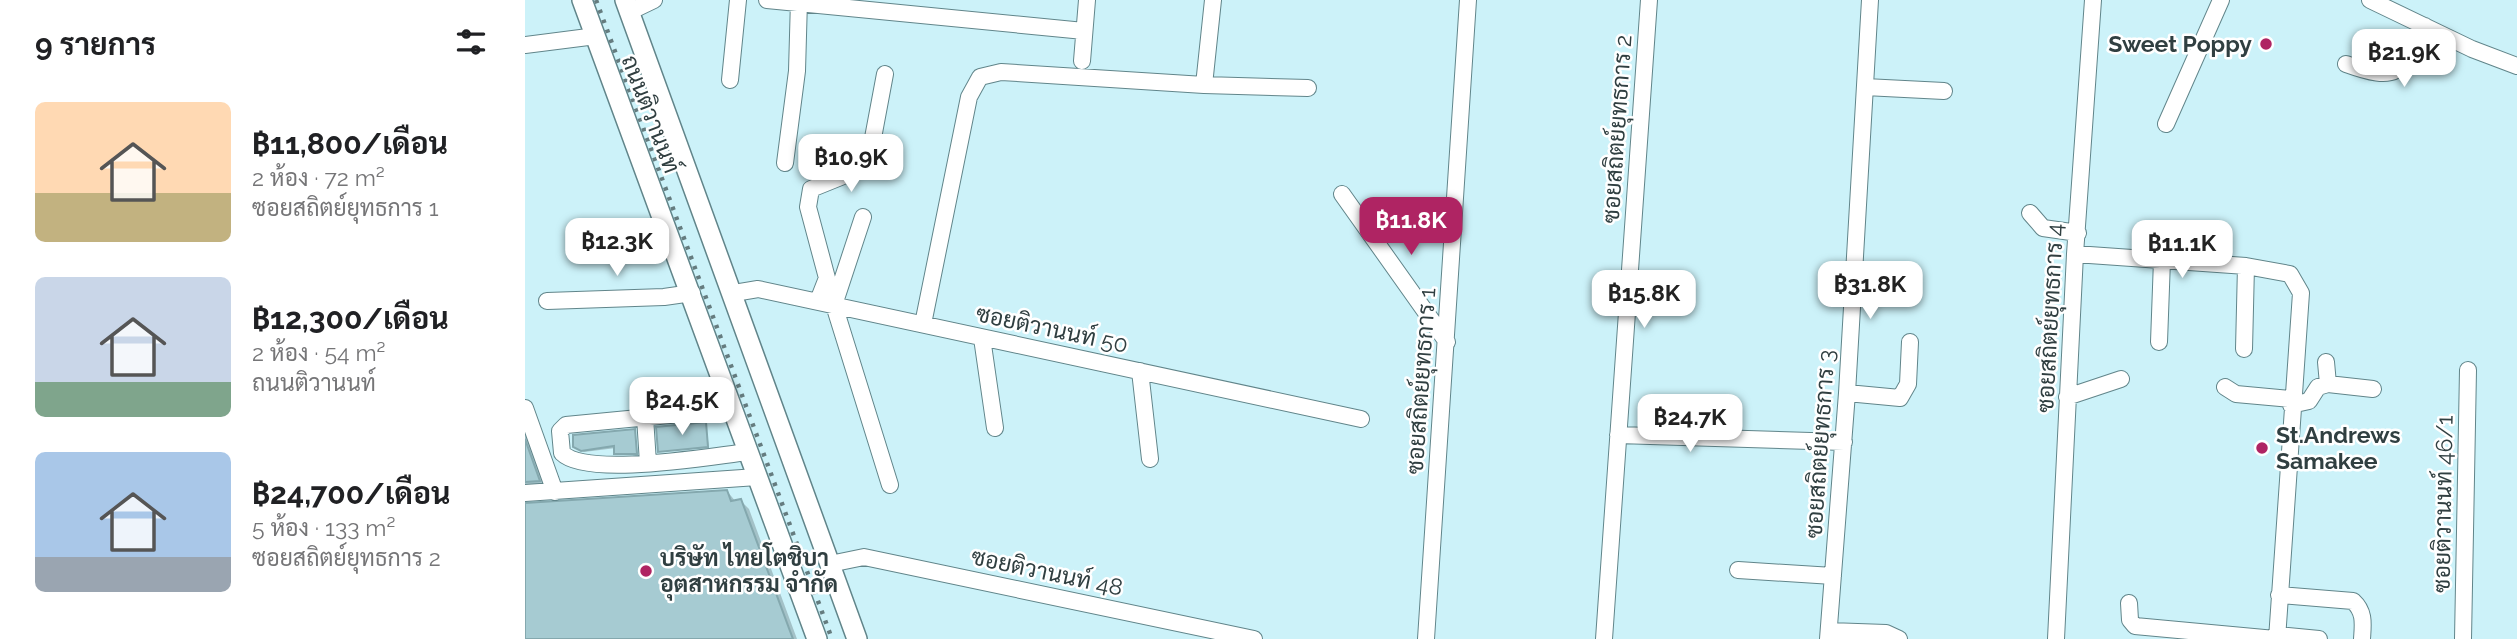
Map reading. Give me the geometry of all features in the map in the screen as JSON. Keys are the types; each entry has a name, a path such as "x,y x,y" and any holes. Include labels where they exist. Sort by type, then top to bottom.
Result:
{"main road":[{"name":"ถนนติวานนท์","path":"582,0 692,293 817,639"},
{"name":"ถนนติวานนท์","path":"627,6 734,293 857,639"}],"street":[{"path":"627,6 654,0"},
{"path":"730,80 738,0"},
{"path":"767,0 1084,31"},
{"path":"1081,61 1087,0"},
{"path":"1204,85 1213,0"},
{"name":"ซอยสถิตย์ยุทธการ 1","path":"1426,639 1468,0"},
{"name":"ซอยสถิตย์ยุทธการ 2","path":"1604,639 1649,0"},
{"name":"ซอยสถิตย์ยุทธการ 3","path":"1828,635 1844,442 1870,0"},
{"name":"ซอยสถิตย์ยุทธการ 4","path":"2056,639 2075,254 2093,0"},
{"path":"2166,124 2221,0"},
{"path":"2370,0 2505,64 2517,66"},
{"path":"785,163 797,71 799,2"},
{"path":"2346,64 2373,74 2398,72 2405,66 2425,26"},
{"path":"525,45 596,36"},
{"path":"923,324 969,97 980,77 1001,72 1204,85 1308,88"},
{"path":"885,74 870,154 863,168 811,189 808,207 828,278 826,303 890,485"},
{"path":"1865,87 1944,91"},
{"path":"1342,194 1447,342"},
{"path":"2030,213 2043,228 2078,233"},
{"path":"826,303 863,217"},
{"path":"2075,254 2246,266 2290,274 2301,293 2276,638"},
{"path":"2159,342 2162,260"},
{"path":"2244,349 2246,266"},
{"name":"ซอยติวานนท์ 50","path":"734,293 758,289 1360,419"},
{"path":"547,301 664,297 692,293"},
{"path":"982,338 995,428"},
{"path":"1847,393 1900,398 1908,384 1910,342"},
{"path":"2326,362 2328,384"},
{"name":"ซอยติวานนท์ 46/1","path":"2463,639 2468,370"},
{"path":"1140,371 1150,459"},
{"path":"2067,397 2122,379"},
{"path":"2225,387 2236,394 2291,402 2309,401 2318,387 2328,384 2373,389"},
{"path":"525,408 555,492"},
{"path":"732,409 566,425 560,431 562,453 571,462 601,465 648,463 748,452"},
{"path":"645,417 648,463"},
{"path":"1618,435 1844,442"},
{"path":"525,493 757,477"},
{"name":"ซอยติวานนท์ 48","path":"830,564 863,557 1254,639"},
{"path":"1738,570 1833,576"},
{"path":"2279,595 2353,601 2360,608 2364,620 2362,639"},
{"path":"2129,603 2130,620 2135,626 2319,639"},
{"path":"1828,635 1886,633 1899,639"}],"building":[{"path":"706,422 708,447 658,452 656,427"},
{"path":"635,429 637,454 614,454 614,446 581,451 573,447 573,435"},
{"path":"525,439 540,481 525,482"},
{"name":"บริษัท ไทยโตชิบา อุตสาหกรรม จำกัด","path":"727,490 731,501 741,499 793,639 525,639 525,503"}],"railway":[{"path":"596,0 832,639"}],"place":[{"name":"Sweet Poppy","path":"2266,44"},
{"name":"St.Andrews Samakee","path":"2262,448"},
{"name":"บริษัท ไทยโตชิบา อุตสาหกรรม จำกัด","path":"646,571"}]}
